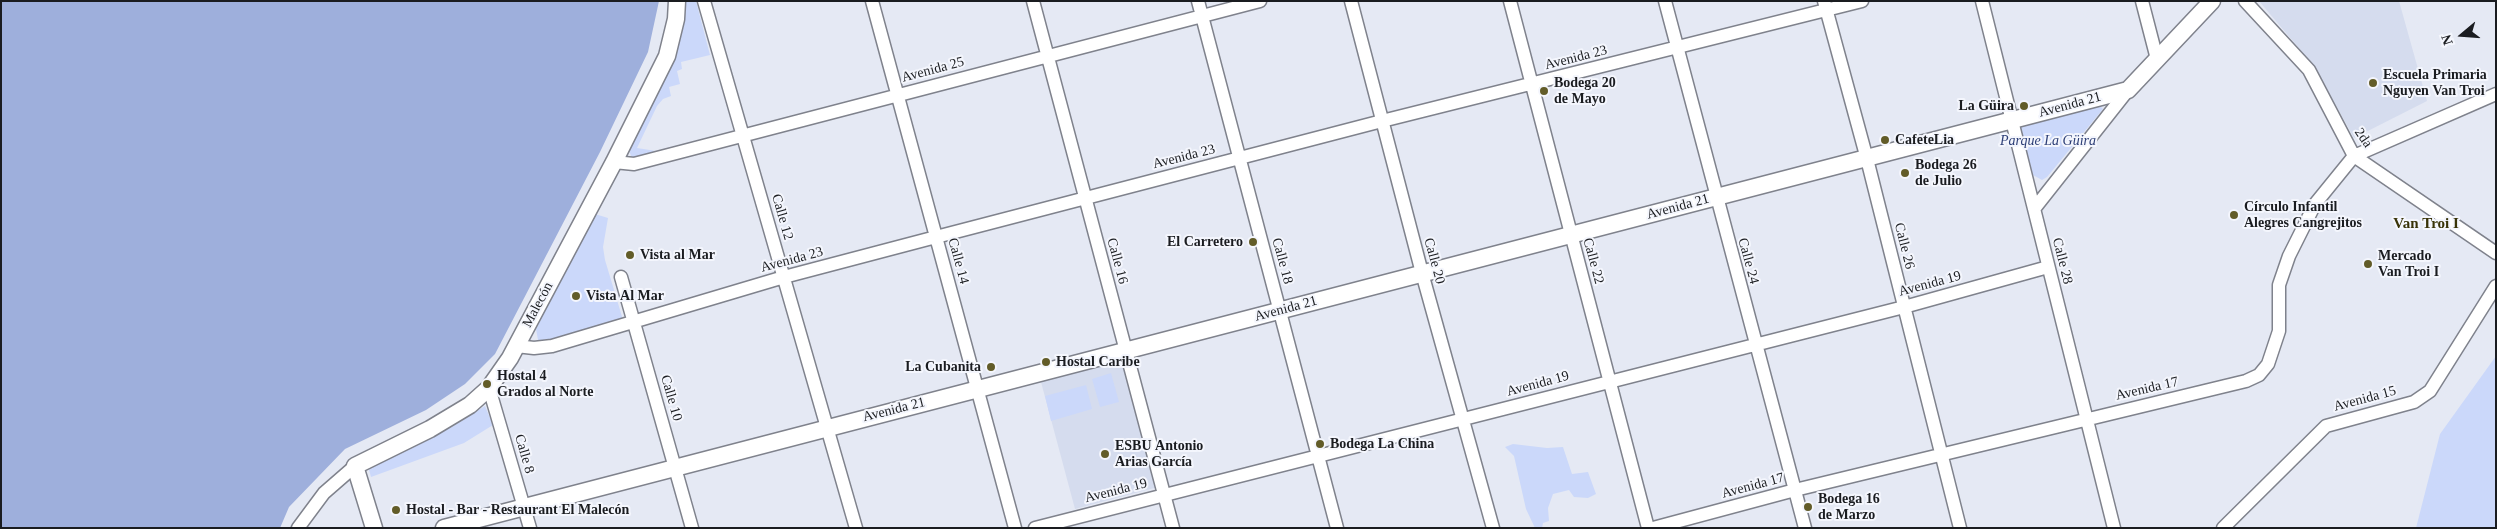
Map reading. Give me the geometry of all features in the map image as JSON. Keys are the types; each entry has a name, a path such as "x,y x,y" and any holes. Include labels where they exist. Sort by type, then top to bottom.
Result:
{"main road":[{"name":"Malecón","path":"356,466 430,429 470,405 489,388 516,346 614,162 667,56 676,19 677,1"},
{"name":"Avenida 21","path":"444,528 2128,90 2212,1"},
{"path":"356,466 374,528"}],"street":[{"name":"Calle 12","path":"704,1 856,528"},
{"name":"Calle 14","path":"872,1 1014,528"},
{"name":"Calle 16","path":"1033,1 1173,528"},
{"name":"Calle 18","path":"1198,1 1337,528"},
{"name":"Avenida 25","path":"614,162 634,164 1260,1"},
{"name":"Calle 20","path":"1351,1 1422,273 1493,528"},
{"name":"Calle 22","path":"1510,1 1648,528"},
{"name":"Calle 24","path":"1665,1 1805,528"},
{"name":"Avenida 23","path":"516,346 534,348 552,346 784,277 936,236 1382,121 1678,48 1825,6 1862,1"},
{"name":"Calle 28","path":"1982,1 2114,528"},
{"path":"2142,1 2157,59"},
{"name":"2da","path":"2244,1 2309,70 2354,156 2496,253"},
{"name":"Calle 26","path":"1825,6 1867,159 1960,528"},
{"name":"Avenida 21","path":"2034,209 2128,90"},
{"name":"Avenida 17","path":"1653,528 1795,490 2086,418 2246,381 2258,375 2268,364 2279,331 2279,285 2290,256 2315,204 2354,156 2496,94"},
{"name":"Avenida 19","path":"1035,528 1904,307 2048,267"},
{"name":"Calle 10","path":"621,277 692,528"},
{"name":"Avenida 15","path":"2223,528 2326,426 2414,402 2430,391 2496,286"},
{"name":"Calle 8","path":"489,388 530,528"},
{"name":"Malecón","path":"298,528 324,493 356,466"}],"shaded area":[{"path":"1,1 659,1 648,52 600,152 495,354 465,384 426,410 345,449 289,507 280,528 1,528"},
{"name":"Escuela Primaria Nguyen Van Troi","path":"2259,1 2399,1 2427,101 2354,138 2314,66"},
{"name":"ESBU Antonio Arias García","path":"1124,359 1158,487 1075,509 1041,382"}],"green space":[{"path":"683,1 696,1 710,55 681,62 682,69 677,71 680,84 669,87 671,96 663,99 657,106 637,148 656,151 655,156 632,159 629,150"},
{"name":"Parque La Güira","path":"2099,105 2103,109 2047,177 2042,180 2033,175 2020,127"},
{"path":"595,214 608,218 603,247 605,260 623,320 550,340 538,340 536,329"},
{"path":"2496,356 2496,528 2416,528 2440,434"},
{"path":"1111,373 1119,402 1100,407 1092,379"},
{"path":"1086,385 1092,409 1051,421 1045,396"},
{"path":"485,406 493,425 464,443 371,477 369,470 375,461 452,427"},
{"path":"1513,444 1547,448 1563,447 1572,474 1588,472 1596,494 1588,498 1574,497 1569,490 1553,494 1548,508 1549,521 1543,523 1542,528 1535,528 1526,509 1514,456 1505,447"}],"place":[{"name":"Escuela Primaria Nguyen Van Troi","path":"2373,83"},
{"name":"Bodega 20 de Mayo","path":"1544,91"},
{"name":"La Güira","path":"2024,106"},
{"name":"CafeteLia","path":"1885,140"},
{"name":"Bodega 26 de Julio","path":"1905,173"},
{"name":"Círculo Infantil Alegres Cangrejitos","path":"2234,215"},
{"name":"El Carretero","path":"1253,242"},
{"name":"Vista al Mar","path":"630,255"},
{"name":"Mercado Van Troi I","path":"2368,264"},
{"name":"Vista Al Mar","path":"576,296"},
{"name":"Hostal Caribe","path":"1046,362"},
{"name":"La Cubanita","path":"991,367"},
{"name":"Hostal 4 Grados al Norte","path":"487,384"},
{"name":"Bodega La China","path":"1320,444"},
{"name":"ESBU Antonio Arias García","path":"1105,454"},
{"name":"Bodega 16 de Marzo","path":"1808,507"},
{"name":"Hostal - Bar - Restaurant El Malecón","path":"396,510"}],"district":[{"name":"Van Troi I","path":"2426,224"}]}
